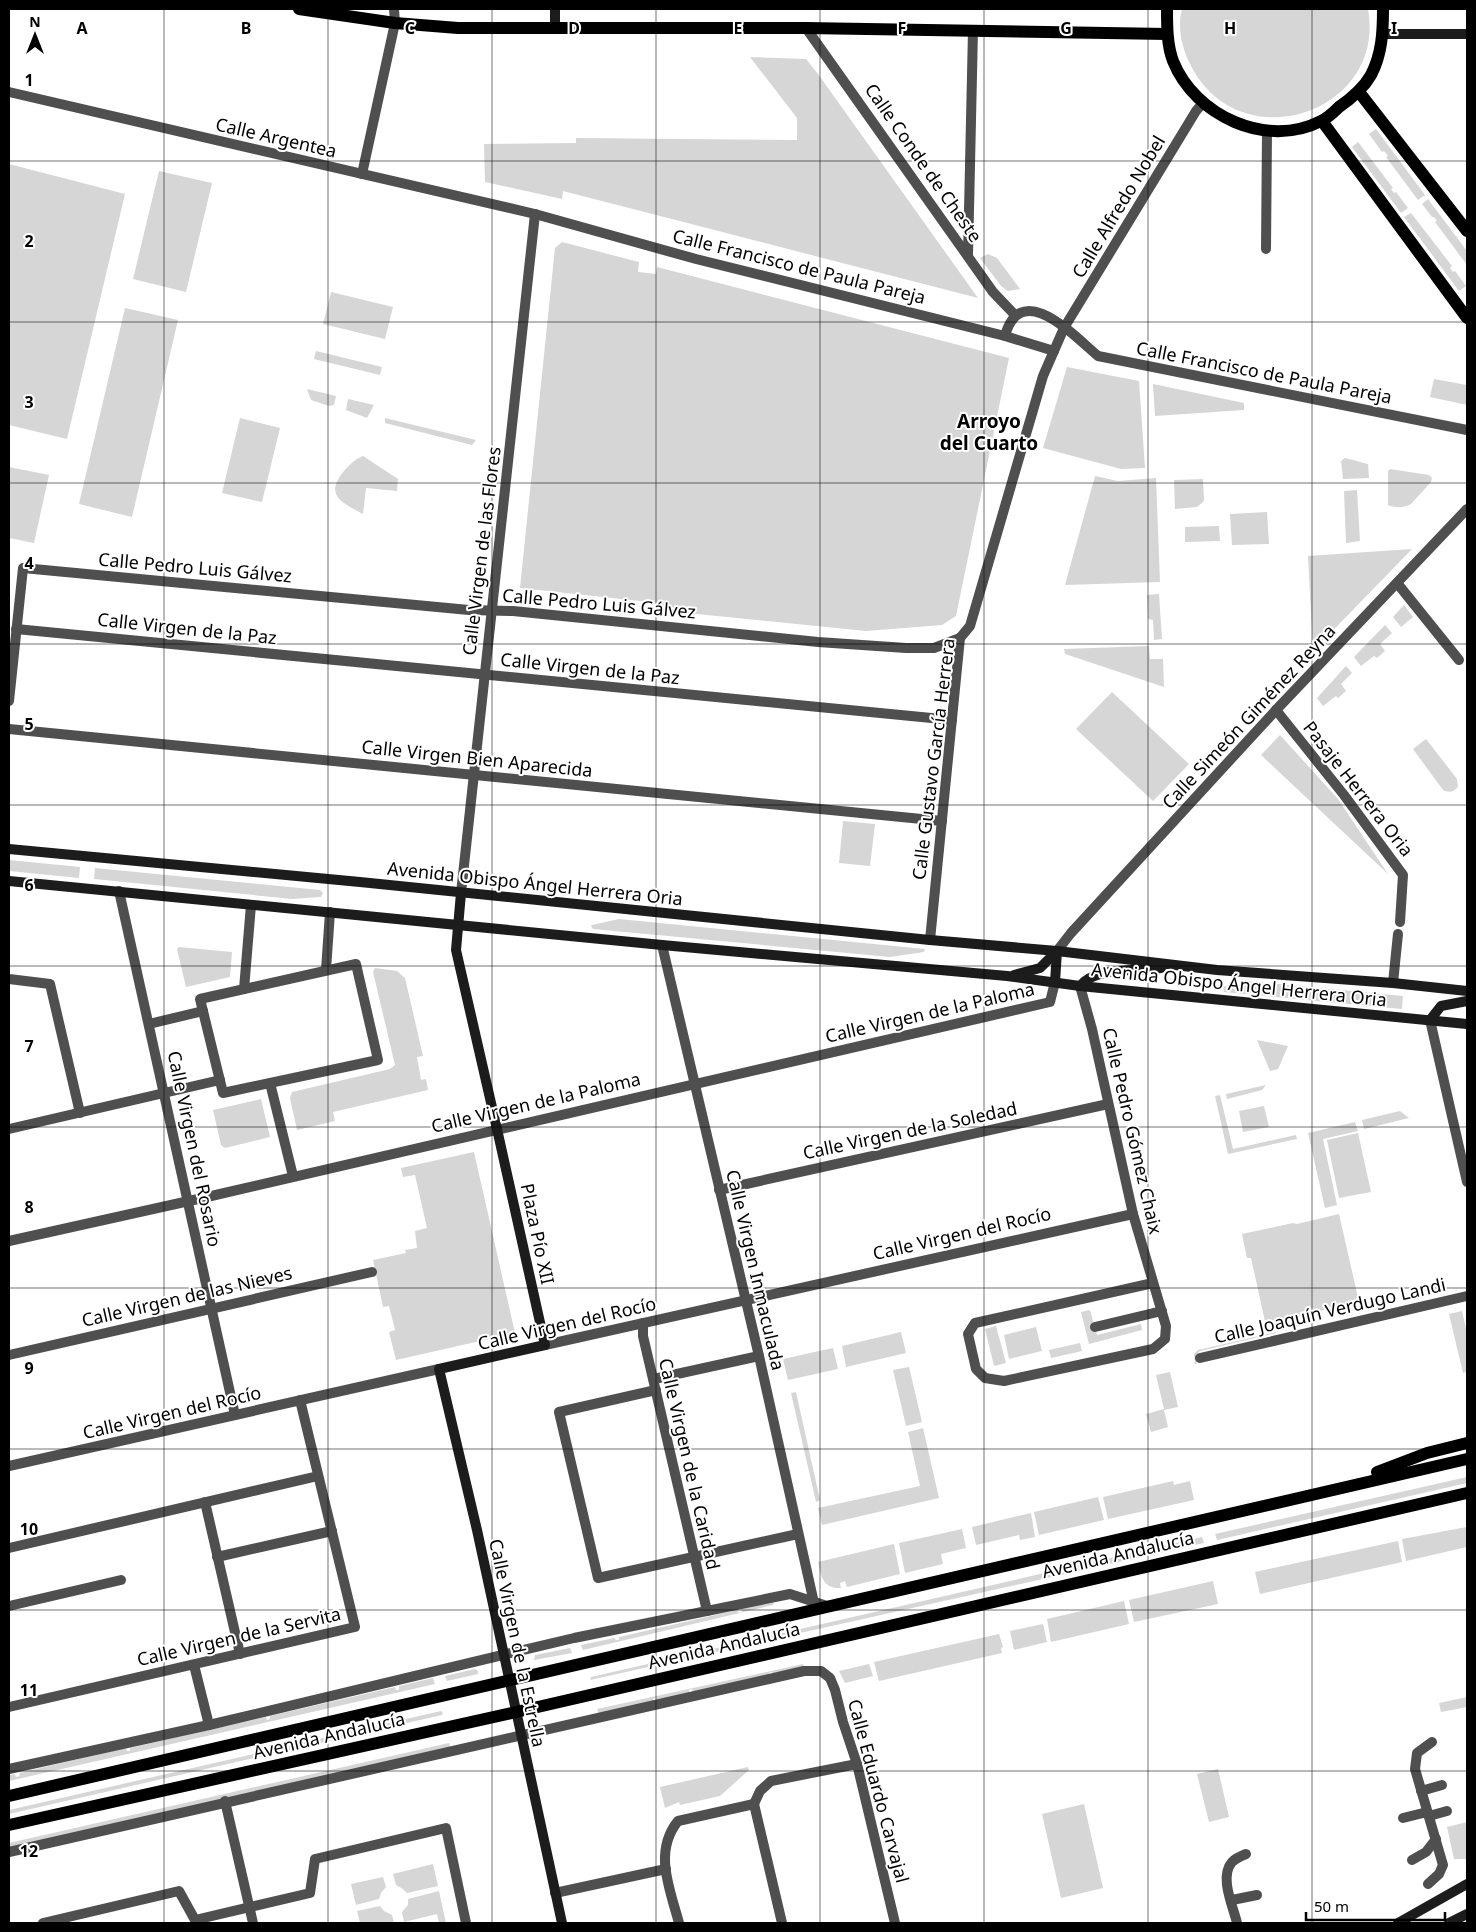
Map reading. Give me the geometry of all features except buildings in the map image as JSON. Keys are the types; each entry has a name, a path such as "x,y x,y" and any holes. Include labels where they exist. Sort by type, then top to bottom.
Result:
{"main road":[{"path":"299,9 395,23 458,28 806,28 1167,34"},
{"path":"555,9 555,28"},
{"path":"1167,9 1167,34 1173,61 1185,84 1202,104 1232,123 1267,131 1295,129 1322,121 1359,92 1371,75 1376,62 1384,34 1384,9"},
{"path":"1384,34 1467,34"},
{"path":"1359,92 1463,220 1467,231"},
{"path":"1322,121 1467,318"},
{"name":"Avenida Obispo Ángel Herrera Oria","path":"9,849 1057,951 1177,966 1393,983 1467,991"},
{"name":"Avenida Obispo Ángel Herrera Oria","path":"9,881 119,890 251,905 662,945 1007,976 1080,986 1467,1024"},
{"path":"461,893 456,950 497,1129"},
{"path":"1056,982 1057,951"},
{"name":"Avenida Obispo Ángel Herrera Oria","path":"1007,976 1040,968 1057,951"},
{"path":"1080,986 1085,980 1098,973 1177,966"},
{"path":"1430,1020 1440,1006 1467,1001"},
{"name":"Plaza Pío XII","path":"497,1129 544,1346"},
{"name":"Calle Virgen del Rocío","path":"439,1369 544,1346"},
{"name":"Calle Virgen de la Estrella","path":"439,1369 477,1530 562,1923"},
{"path":"1337,1488 1427,1453 1467,1443"},
{"name":"Avenida Andalucía","path":"9,1796 1467,1458"},
{"name":"Avenida Andalucía","path":"9,1825 516,1712 1467,1493"},
{"name":"Avenida Andalucía","path":"1446,1498 1467,1498"},
{"path":"1398,1923 1467,1884"},
{"path":"1449,1923 1467,1914"}],"street":[{"path":"362,174 395,23 394,9"},
{"name":"Calle Conde de Cheste","path":"806,28 993,292 1015,315"},
{"path":"968,255 973,30"},
{"name":"Calle Argentea","path":"9,92 535,214"},
{"name":"Calle Alfredo Nobel","path":"1064,328 1202,104"},
{"path":"1266,249 1267,131"},
{"name":"Calle Francisco de Paula Pareja","path":"535,214 696,259 1005,336 1054,351"},
{"name":"Calle Virgen de las Flores","path":"461,893 535,214"},
{"path":"1005,336 1008,323 1015,315 1030,310 1052,317 1064,328"},
{"name":"Calle Gustavo García Herrera","path":"930,940 960,638 970,626 1043,376 1064,328"},
{"name":"Calle Francisco de Paula Pareja","path":"1064,328 1098,356 1467,430"},
{"name":"Calle Simeón Giménez Reyna","path":"1057,951 1071,933 1276,710 1467,509"},
{"name":"Calle Pedro Luis Gálvez","path":"16,629 23,568 491,610 818,642 934,648 960,638"},
{"path":"1397,583 1459,660"},
{"path":"9,702 16,629"},
{"name":"Calle Virgen de la Paz","path":"16,629 952,720"},
{"name":"Pasaje Herrera Oria","path":"1276,710 1344,795 1404,875 1400,922"},
{"name":"Calle Virgen Bien Aparecida","path":"9,729 942,822"},
{"name":"Calle Virgen del Rosario","path":"119,890 235,1415"},
{"path":"244,989 251,905"},
{"path":"326,970 330,912"},
{"path":"1393,983 1398,934"},
{"name":"Calle Virgen Inmaculada","path":"662,945 693,1084 759,1356 814,1602"},
{"path":"356,964 378,1060 223,1093 200,998 326,970 356,964"},
{"path":"9,979 50,984 80,1113"},
{"name":"Calle Virgen de la Paloma","path":"9,1241 1050,1002 1056,982"},
{"name":"Calle Pedro Gómez Chaix","path":"1080,986 1132,1214 1166,1326 1165,1339 1153,1350 1004,1381 985,1378 976,1369 968,1334 975,1323 1153,1284"},
{"path":"149,1024 203,1011"},
{"path":"1430,1020 1467,1182"},
{"path":"9,1130 220,1080"},
{"path":"270,1083 293,1176"},
{"name":"Calle Virgen de la Soledad","path":"719,1190 1108,1104"},
{"name":"Calle Virgen del Rocío","path":"544,1346 1132,1214"},
{"name":"Calle Virgen de las Nieves","path":"9,1355 372,1272"},
{"name":"Calle Joaquín Verdugo Landi","path":"1200,1358 1467,1296"},
{"path":"1094,1327 1162,1311"},
{"name":"Calle Virgen de la Caridad","path":"643,1323 642,1336 654,1379 707,1612"},
{"path":"654,1379 759,1356"},
{"name":"Calle Virgen del Rocío","path":"9,1466 439,1369"},
{"path":"656,1390 559,1412 598,1578 798,1534"},
{"name":"Calle Virgen de la Servita","path":"9,1707 355,1627 300,1400"},
{"path":"9,1548 318,1476"},
{"path":"205,1502 240,1654"},
{"path":"217,1557 332,1531"},
{"path":"9,1606 121,1580"},
{"name":"Avenida Andalucía","path":"9,1769 209,1725 504,1655 790,1594 828,1606"},
{"path":"194,1665 209,1725"},
{"name":"Calle Eduardo Carvajal","path":"520,1734 804,1671 821,1671 830,1678 835,1690 857,1764 894,1923"},
{"path":"9,1852 520,1734"},
{"path":"1428,1884 1438,1874 1442,1865 1415,1769 1417,1753 1432,1742"},
{"path":"782,1923 754,1804 760,1791 771,1781 857,1764"},
{"path":"1421,1791 1442,1785"},
{"path":"225,1801 253,1923"},
{"path":"678,1923 664,1854 670,1831 678,1821 754,1804"},
{"path":"1403,1818 1447,1811"},
{"path":"43,1923 179,1891 195,1920 249,1908 310,1893 315,1859 446,1828 466,1923"},
{"path":"1412,1860 1426,1852 1436,1839"},
{"path":"1237,1923 1226,1879 1228,1869 1233,1862 1246,1854"},
{"path":"555,1893 666,1868"},
{"path":"1232,1900 1256,1895"}],"shaded area":[{"path":"1182,9 1368,9 1368,46 1355,76 1333,98 1304,113 1272,117 1241,112 1212,94 1190,64 1181,37"},
{"path":"750,57 806,59 978,298 563,191 562,199 485,182 484,144 576,143 576,138 797,140 797,118"},
{"path":"1376,129 1425,195 1418,200 1386,157 1388,156 1384,151 1382,152 1369,134"},
{"path":"1358,142 1393,188 1391,189 1394,193 1396,192 1408,208 1401,213 1352,147"},
{"path":"9,164 125,194 67,439 9,425"},
{"path":"159,171 212,183 186,292 133,279"},
{"path":"1428,199 1467,251 1467,265 1435,222 1437,221 1422,204"},
{"path":"1411,213 1452,266 1450,268 1453,272 1455,271 1466,286 1459,291 1404,217"},
{"path":"562,242 639,262 638,272 656,274 657,267 1009,358 956,616 942,625 866,631 677,612 658,603 520,588 555,248"},
{"path":"988,254 997,258 1020,289 1008,291 1001,286 980,258"},
{"path":"331,292 393,307 385,339 323,324"},
{"path":"125,308 178,320 132,517 79,504"},
{"path":"316,351 382,367 380,375 314,359"},
{"path":"1067,367 1139,381 1145,468 1121,469 1043,448"},
{"path":"1434,379 1467,385 1467,405 1430,397"},
{"path":"1153,384 1244,403 1244,410 1155,416"},
{"path":"307,389 336,396 334,405 329,406 311,400"},
{"path":"348,399 374,405 367,418 346,410"},
{"path":"240,418 280,428 262,502 222,493"},
{"path":"385,418 476,440 472,445 385,423"},
{"path":"363,456 398,479 397,491 366,488 363,514 348,506 338,497 335,492 335,486 338,479 352,462"},
{"path":"1345,458 1368,464 1369,478 1343,479 1341,461"},
{"path":"9,467 49,475 34,543 9,538"},
{"path":"1390,469 1429,475 1432,478 1431,482 1411,504 1403,507 1390,506 1388,505 1388,471"},
{"path":"1095,476 1118,481 1156,478 1160,582 1065,585"},
{"path":"1203,479 1204,501 1197,507 1175,509 1174,480"},
{"path":"1357,490 1360,541 1346,543 1344,491"},
{"path":"1267,512 1269,544 1232,545 1230,514"},
{"path":"1219,526 1220,541 1185,542 1185,527"},
{"path":"1412,549 1313,651 1308,556"},
{"path":"1159,594 1162,639 1154,640 1153,620 1148,619 1147,595"},
{"path":"1404,605 1413,617 1401,627 1393,617"},
{"path":"1385,625 1392,633 1380,644 1385,651 1377,658 1374,656 1361,666 1354,657"},
{"path":"1149,646 1150,659 1163,659 1164,687 1065,654 1064,649"},
{"path":"1346,666 1352,673 1341,684 1346,691 1323,706 1317,698"},
{"path":"1112,692 1189,764 1153,801 1076,729"},
{"path":"1280,735 1338,799 1388,874 1261,755"},
{"path":"1426,739 1457,779 1458,787 1453,791 1443,790 1413,749"},
{"path":"843,821 875,824 870,866 839,863"},
{"path":"9,860 80,867 79,878 9,871"},
{"path":"95,868 320,890 323,893 321,897 292,899 94,879"},
{"path":"619,919 925,949 924,952 890,957 593,929 591,926"},
{"path":"179,947 232,952 230,977 186,987 177,949"},
{"path":"375,968 397,971 405,978 423,1056 417,1057 421,1080 426,1079 428,1090 333,1112 335,1121 297,1130 290,1098 292,1092 390,1069 395,1065 373,972"},
{"path":"1246,981 1403,996 1402,1009 1224,992 1223,987"},
{"path":"1257,1040 1288,1046 1278,1069 1270,1071"},
{"path":"1266,1085 1262,1090 1227,1099 1226,1094"},
{"path":"1220,1095 1233,1149 1296,1135 1297,1139 1228,1154 1215,1096"},
{"path":"261,1099 270,1137 225,1148 221,1145 213,1110"},
{"path":"1264,1106 1269,1127 1243,1132 1239,1111"},
{"path":"1400,1111 1409,1118 1364,1129 1362,1120"},
{"path":"1355,1122 1358,1131 1323,1139 1337,1205 1325,1208 1308,1133"},
{"path":"1358,1133 1371,1192 1339,1198 1327,1140"},
{"path":"474,1152 515,1333 396,1360 389,1332 395,1330 389,1306 383,1307 373,1260 406,1253 405,1250 417,1248 415,1231 427,1228 415,1175 403,1177 401,1168"},
{"path":"1339,1214 1359,1302 1277,1321 1277,1323 1266,1326 1251,1258 1247,1258 1242,1234"},
{"path":"1090,1310 1097,1335 1141,1324 1142,1330 1089,1344 1081,1312"},
{"path":"1462,1311 1467,1333 1467,1372 1463,1373 1449,1314"},
{"path":"996,1326 1006,1363 994,1366 985,1329"},
{"path":"1036,1327 1042,1351 1009,1359 1004,1335"},
{"path":"901,1332 906,1353 846,1367 842,1346"},
{"path":"1276,1332 1200,1351 1195,1356 1197,1364 1195,1364 1194,1354 1198,1350"},
{"path":"1080,1343 1082,1351 1051,1358 1049,1350"},
{"path":"833,1348 838,1369 788,1380 783,1359"},
{"path":"909,1367 922,1422 906,1426 893,1370"},
{"path":"1170,1372 1178,1407 1164,1410 1168,1427 1151,1432 1146,1414 1164,1409 1156,1375"},
{"path":"796,1392 820,1500 816,1502 791,1393"},
{"path":"923,1428 939,1498 822,1525 818,1508 920,1486 908,1432"},
{"path":"1467,1477 1467,1483 1217,1540 1215,1534"},
{"path":"1173,1481 1174,1485 1190,1481 1194,1500 1108,1519 1103,1497"},
{"path":"1098,1497 1104,1520 1039,1535 1034,1512"},
{"path":"1031,1513 1035,1537 1020,1540 1019,1535 976,1545 972,1527"},
{"path":"1467,1527 1467,1547 1406,1561 1402,1539"},
{"path":"962,1529 966,1548 941,1554 943,1564 905,1573 899,1543"},
{"path":"1202,1537 1204,1543 590,1680 591,1677"},
{"path":"1398,1541 1402,1562 1260,1594 1255,1572"},
{"path":"894,1544 900,1574 847,1587 845,1581 840,1583 841,1588 830,1586 822,1577 818,1562"},
{"path":"1213,1581 1218,1604 1134,1622 1129,1600"},
{"path":"1124,1601 1129,1624 1051,1642 1047,1619"},
{"path":"774,1603 773,1605 583,1650 581,1645 614,1638 619,1640 619,1637 737,1610 739,1613 742,1612 741,1609"},
{"path":"1043,1624 1047,1642 1014,1650 1010,1631"},
{"path":"999,1634 1003,1647 1001,1648 1002,1653 879,1681 874,1662"},
{"path":"570,1648 572,1653 534,1660 535,1655"},
{"path":"803,1664 804,1667 773,1674 772,1672 769,1675 693,1693 692,1689 689,1690 689,1694 656,1701 656,1698 653,1701 599,1714 597,1709"},
{"path":"869,1664 873,1676 845,1683 839,1671"},
{"path":"475,1669 478,1671 478,1674 447,1681 445,1676"},
{"path":"433,1678 435,1684 9,1781 9,1775 15,1774 16,1777 20,1776 19,1773 126,1748 127,1751 130,1751 130,1748 266,1717 267,1720 270,1719 270,1716 395,1687 396,1690 399,1690 399,1686"},
{"path":"1467,1697 1467,1707 1441,1712 1439,1703"},
{"path":"441,1711 442,1715 9,1814 9,1810"},
{"path":"449,1743 451,1748 9,1848 9,1843"},
{"path":"748,1767 749,1770 720,1796 680,1805 679,1802 665,1808 660,1787"},
{"path":"1218,1769 1229,1817 1209,1822 1197,1774"},
{"path":"1084,1804 1103,1888 1061,1898 1042,1814"},
{"path":"1467,1822 1467,1859 1454,1859 1447,1827"},
{"path":"433,1864 438,1886 407,1893 396,1885 393,1874"},
{"path":"383,1877 386,1887 379,1899 356,1905 351,1884"},
{"path":"439,1891 446,1923 439,1923 437,1914 404,1922 402,1912 408,1905 408,1899"},
{"path":"380,1906 384,1911 392,1915 394,1923 360,1923 357,1911"}],"district":[{"name":"Arroyo del Cuarto","path":"989,432"}]}
